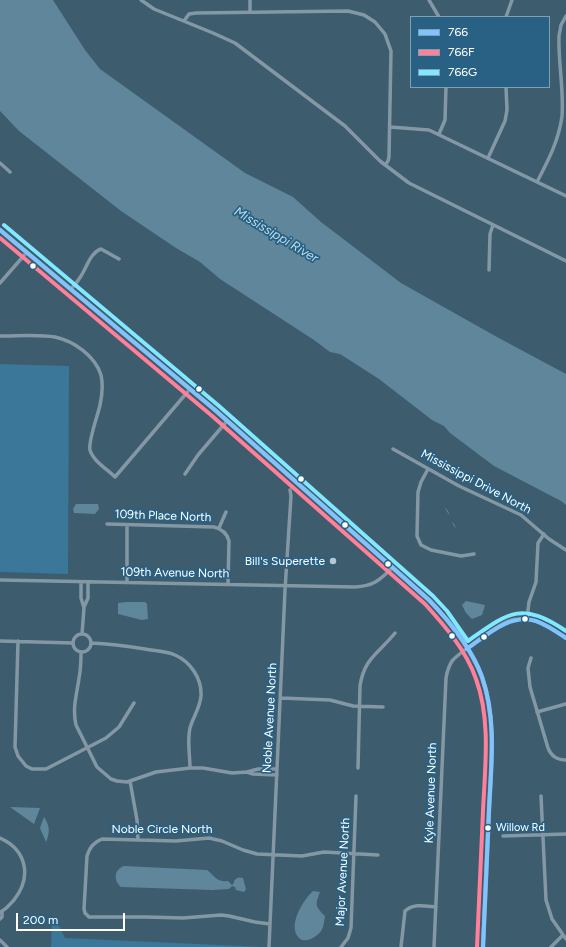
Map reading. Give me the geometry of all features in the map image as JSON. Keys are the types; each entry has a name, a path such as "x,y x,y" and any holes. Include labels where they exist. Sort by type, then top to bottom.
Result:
{"main road":[{"path":"0,230 190,389 435,606 467,649 477,665 484,684 492,731 483,947"}],"street":[{"path":"141,0 154,9 227,39 244,50 345,126 385,165 409,183 566,261"},
{"path":"250,0 250,12"},
{"path":"430,0 438,16"},
{"path":"506,16 512,0"},
{"path":"184,21 189,14 196,13 348,11 364,15 375,22 385,34 391,51 389,157 385,165"},
{"path":"537,182 554,147 560,123 562,103 559,36 560,25 566,16"},
{"path":"439,134 445,120 446,88"},
{"path":"488,158 505,121 507,110 506,88"},
{"path":"390,127 425,128 566,196"},
{"path":"0,163 10,172"},
{"path":"489,270 490,234 493,225"},
{"path":"71,289 82,274 90,259 99,250 101,249 119,259"},
{"path":"0,283 27,252"},
{"path":"0,336 48,336 57,338 69,342 80,349 93,361 100,374 102,389 98,417 90,442 90,449 97,460 115,476 190,389"},
{"path":"185,474 198,455 227,421"},
{"name":"Mississippi Drive North","path":"393,449 459,486 521,515 566,550"},
{"path":"428,469 421,482 418,492 418,541 421,545 442,553 461,556 474,554"},
{"name":"Noble Avenue North","path":"269,947 285,586 291,496 290,490"},
{"path":"226,512 219,528 225,532 229,540 228,584"},
{"name":"109th Place North","path":"107,524 219,528"},
{"path":"127,582 128,525"},
{"path":"544,534 538,543 536,582 529,602 527,619 542,623 566,638"},
{"name":"109th Avenue North","path":"0,580 364,587 378,581 392,568"},
{"path":"81,582 81,598 84,608"},
{"path":"82,634 84,608 88,598 88,582"},
{"name":"Kyle Avenue North","path":"434,947 446,678 453,660 467,649 505,622 516,619 527,619"},
{"path":"358,768 362,675 369,659 395,633"},
{"path":"72,643 75,637 82,634"},
{"path":"72,643 76,650 81,652 89,649 91,643 89,638 82,634"},
{"path":"0,641 72,643"},
{"path":"18,641 15,747 18,756 26,766 32,769 46,769 106,738 116,730 134,704"},
{"path":"91,643 121,644 175,654 190,665 200,682 201,692 199,706 190,726 190,768"},
{"path":"81,652 80,677 74,710 76,725 97,767 111,779 117,781 130,781 156,772 190,768 203,768 232,773 277,768"},
{"path":"531,658 528,668 529,679 549,751 556,758 566,760"},
{"path":"281,698 330,700 360,706 383,707"},
{"path":"537,712 566,704"},
{"path":"247,772 253,774 277,775"},
{"path":"130,781 137,820 138,840"},
{"name":"Major Avenue North","path":"341,947 348,938 351,928 356,796"},
{"path":"542,796 546,900 552,919 564,937 551,947"},
{"path":"503,836 566,834"},
{"path":"0,838 8,841 21,855 25,873 25,880 22,887 8,906 1,912 2,917 0,919"},
{"name":"Noble Circle North","path":"270,924 221,915 183,918 147,916 89,917 85,913 84,903 87,856 91,845 102,839 176,841 209,838 228,843 250,852 302,856 324,852 378,855"},
{"path":"401,947 405,911 414,905 436,907"},
{"path":"0,940 7,947"}],"shaded area":[{"path":"0,364 69,366 68,574 0,572"},
{"path":"52,920 56,920 65,938 263,947 51,947"}],"water":[{"name":"Mississippi River","path":"0,0 53,0 85,50 100,69 245,173 293,197 321,222 401,283 566,374 566,505 494,466 450,433 444,426 432,420 379,379 340,354 330,352 220,279 200,262 176,248 121,211 19,131 0,111"},
{"path":"76,504 98,504 99,509 95,514 74,513 73,509"},
{"path":"466,601 485,605 482,615 472,619 466,613 462,605"},
{"path":"145,602 147,604 148,619 142,620 118,614 118,603"},
{"path":"10,807 40,808 34,824"},
{"path":"44,817 49,830 46,842 40,828"},
{"path":"124,866 207,870 218,880 228,881 232,885 237,878 243,878 246,889 244,892 236,890 235,887 232,886 229,889 212,890 121,887 117,882 116,873"},
{"path":"313,891 320,892 317,905 319,910 325,916 324,924 317,935 308,940 302,940 296,933 296,920 305,900"}],"waterway":[{"path":"446,509 449,514"},
{"path":"453,523 455,527"}],"transit line":[{"name":"766G","path":"4,225 219,406 433,596 447,611 468,641 494,623 505,617 516,614 526,613 537,616 566,631"},
{"name":"766","path":"0,230 215,410 429,600 460,636 478,666 487,693 490,710 492,760 483,947"},
{"name":"766F","path":"0,238 211,415 425,604 461,648 472,668 481,695 484,711 486,744 477,947"},
{"name":"766","path":"467,649 499,627 517,620 526,619 536,621 566,638"}],"place":[{"name":"Bill's Superette","path":"333,561"},
{"name":"Willow Rd","path":"488,828"}]}
